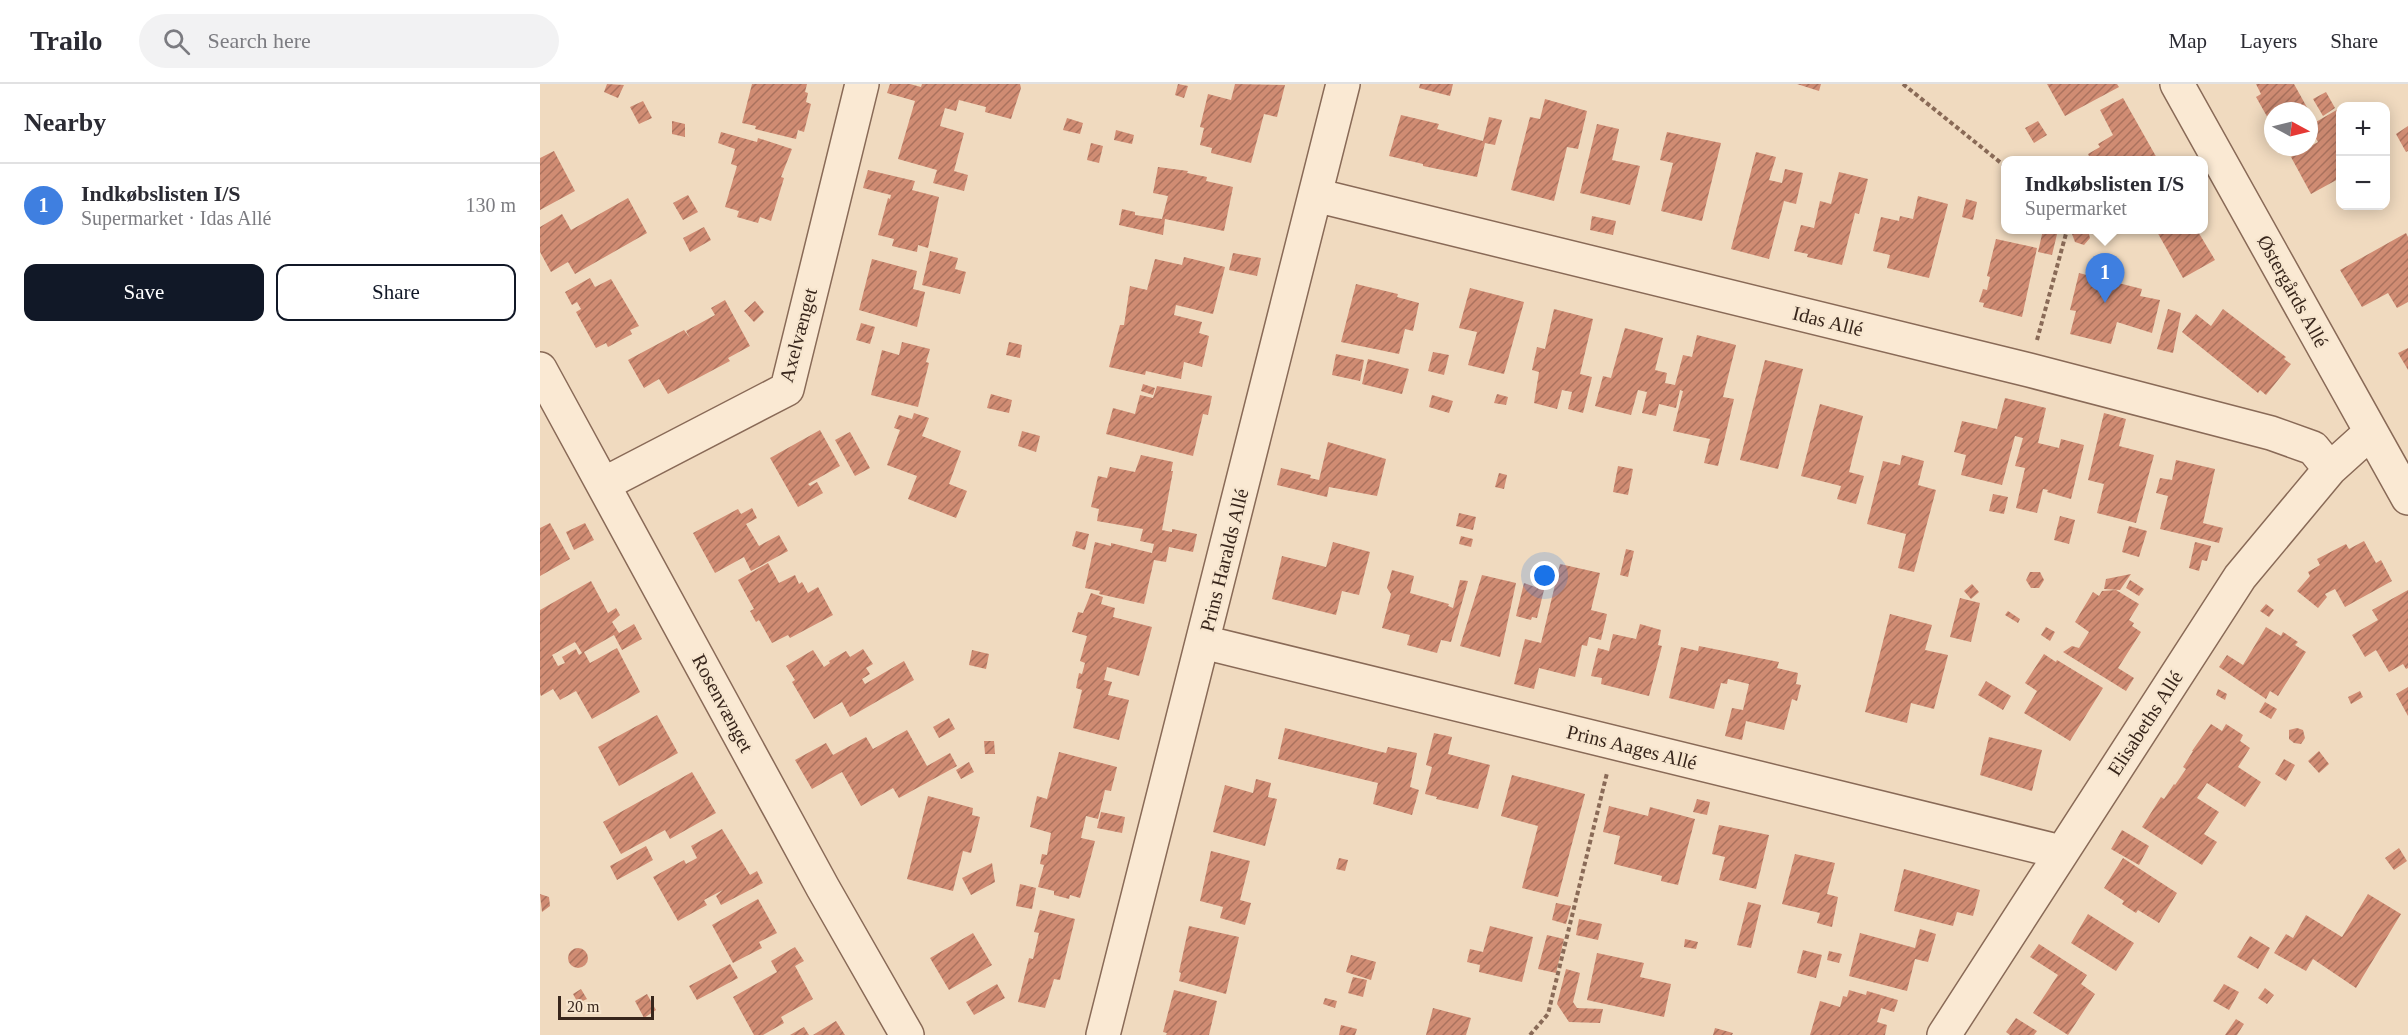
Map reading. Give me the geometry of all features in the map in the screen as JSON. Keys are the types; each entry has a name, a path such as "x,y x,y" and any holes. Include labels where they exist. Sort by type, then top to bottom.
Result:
{"street":[{"name":"Axelvænget","path":"604,484 787,389 862,84"},
{"name":"Prins Haralds Allé","path":"1103,1035 1343,84"},
{"name":"Østergårds Allé","path":"2177,84 2387,445 2408,498"},
{"name":"Idas Allé","path":"1315,195 2029,370 2271,433 2313,448 2330,469"},
{"name":"Rosenvænget","path":"540,369 822,888 907,1035"},
{"name":"Elisabeths Allé","path":"1944,1035 2240,577 2330,469 2387,445"},
{"name":"Prins Aages Allé","path":"1203,642 2061,852"}],"path":[{"path":"1904,84 2001,162"},
{"path":"2029,370 2066,234"},
{"path":"1530,1035 1548,1014 1614,742"}],"building":[{"path":"607,84 624,85 618,98 604,92"},
{"path":"752,84 807,84 806,102 811,104 804,132 798,130 796,139 755,129 756,126 742,123"},
{"path":"890,84 910,84 921,87 922,84 1020,84 1021,88 1011,119 985,112 986,107 959,100 956,111 945,108 940,126 964,133 954,171 968,175 964,191 933,183 937,170 898,159 915,101 887,93"},
{"path":"1178,84 1188,86 1184,98 1175,95"},
{"path":"1235,84 1285,85 1277,117 1264,114 1251,163 1211,153 1212,148 1200,145 1204,128 1200,127 1208,94 1231,100"},
{"path":"1420,84 1453,84 1450,96 1419,88"},
{"path":"1797,84 1821,84 1819,91"},
{"path":"2047,84 2117,84 2119,87 2065,116"},
{"path":"2256,84 2294,84 2304,102 2264,102 2264,111 2256,97 2261,94"},
{"path":"2326,92 2335,108 2323,116 2318,108 2318,102 2313,99"},
{"path":"2123,98 2156,156 2089,156 2088,154 2100,147 2098,144 2113,135 2100,110"},
{"path":"1545,99 1587,111 1578,149 1567,147 1554,201 1511,190 1530,117 1540,119"},
{"path":"643,101 652,118 639,124 630,107"},
{"path":"2336,110 2336,180 2311,194 2291,157 2318,156 2318,121"},
{"path":"1401,115 1439,124 1437,129 1483,141 1489,117 1502,120 1495,145 1485,143 1477,177 1423,166 1423,164 1389,156"},
{"path":"1067,118 1083,123 1080,134 1063,130"},
{"path":"672,121 685,124 685,137 672,134"},
{"path":"2038,121 2047,135 2034,143 2025,128"},
{"path":"1597,124 1619,129 1612,160 1640,166 1630,205 1580,193"},
{"path":"2408,126 2408,151 2406,152 2396,134"},
{"path":"1116,130 1134,135 1132,144 1114,140"},
{"path":"721,132 757,142 758,138 792,149 781,177 784,178 771,221 760,217 758,223 737,217 739,211 725,207 737,166 731,164 735,149 718,143"},
{"path":"1667,132 1721,143 1702,221 1661,211 1673,163 1660,160"},
{"path":"1091,143 1103,146 1099,163 1087,160"},
{"path":"554,151 575,191 540,210 540,158"},
{"path":"1756,152 1776,157 1769,180 1782,183 1785,169 1803,173 1796,204 1784,201 1769,259 1731,249"},
{"path":"1158,167 1188,171 1187,173 1207,177 1206,181 1233,187 1224,231 1165,219 1163,235 1119,225 1122,209 1135,212 1135,215 1162,219 1168,196 1153,193"},
{"path":"868,170 915,181 912,190 939,197 928,248 918,245 917,252 892,246 894,239 878,235 888,198 890,199 891,195 863,188"},
{"path":"1839,172 1868,179 1859,214 1855,213 1842,265 1807,257 1808,254 1794,251 1801,225 1814,228 1820,201 1831,204"},
{"path":"688,195 698,212 683,220 673,203"},
{"path":"1918,196 1948,204 1929,278 1887,268 1890,255 1873,251 1881,217 1899,221 1900,216 1913,219"},
{"path":"628,198 647,233 575,274 568,262 551,272 540,252 540,227 562,214 571,230"},
{"path":"1966,199 1977,202 1973,220 1962,217"},
{"path":"1592,216 1616,221 1613,235 1590,230"},
{"path":"704,227 711,240 690,252 683,238"},
{"path":"2406,233 2408,237 2408,302 2397,308 2388,293 2362,307 2340,270"},
{"path":"2042,234 2057,234 2052,255 2038,252"},
{"path":"2072,234 2089,234 2090,238 2084,245 2075,242"},
{"path":"2158,234 2199,234 2215,260 2183,278"},
{"path":"1996,239 2037,248 2022,317 1983,307 1984,303 1979,302 1983,289 1987,290 1990,277 1987,276"},
{"path":"930,251 958,258 955,269 966,272 960,294 922,285"},
{"path":"1233,253 1261,258 1257,276 1229,270"},
{"path":"1184,257 1225,267 1213,314 1176,305 1174,315 1202,322 1199,333 1209,336 1202,367 1184,362 1181,379 1146,371 1145,375 1109,367 1120,325 1124,325 1130,286 1147,290 1155,259 1182,265"},
{"path":"872,259 917,271 913,289 925,292 917,327 859,310"},
{"path":"2079,273 2142,289 2140,296 2160,300 2152,333 2117,322 2111,344 2070,334 2076,311 2070,310"},
{"path":"590,278 595,287 611,279 639,326 630,330 632,334 608,347 606,343 596,348 576,312 581,309 577,302 572,305 565,292"},
{"path":"1356,284 1398,294 1397,297 1419,303 1413,331 1405,329 1399,354 1341,342"},
{"path":"1470,288 1524,302 1504,374 1468,365 1477,332 1459,328"},
{"path":"725,300 750,346 728,358 730,361 668,394 659,379 644,388 628,360 684,330 690,338 686,331 715,315 711,308"},
{"path":"755,301 764,312 754,322 744,311"},
{"path":"1554,309 1593,319 1580,374 1592,377 1583,413 1568,409 1572,392 1562,390 1557,409 1534,403 1539,372 1532,370 1537,347 1545,349"},
{"path":"2168,309 2181,313 2173,353 2157,349"},
{"path":"2223,309 2286,357 2284,359 2291,364 2266,395 2260,390 2258,393 2182,332 2196,314 2211,326"},
{"path":"861,323 875,327 870,344 856,340"},
{"path":"1625,328 1663,338 1655,370 1667,373 1665,383 1675,385 1683,355 1692,357 1697,335 1736,345 1723,397 1734,399 1718,466 1704,463 1710,439 1673,431 1683,391 1680,390 1676,408 1659,404 1656,416 1642,413 1647,392 1638,390 1631,415 1595,406 1603,376 1611,378"},
{"path":"902,342 930,349 926,362 929,363 918,407 871,395 882,350 899,355"},
{"path":"1009,342 1022,345 1020,358 1006,355"},
{"path":"2408,348 2408,370 2398,353"},
{"path":"1433,352 1449,355 1444,375 1428,371"},
{"path":"1336,354 1364,360 1360,381 1332,375"},
{"path":"1368,359 1409,369 1402,394 1362,384"},
{"path":"1765,360 1803,369 1778,469 1740,460"},
{"path":"1143,384 1155,388 1153,395 1141,391"},
{"path":"1157,386 1212,396 1208,415 1203,414 1193,456 1106,434 1113,408 1135,414 1140,395 1153,398"},
{"path":"991,394 1012,400 1009,413 987,408"},
{"path":"1497,394 1508,397 1506,405 1494,403"},
{"path":"1432,395 1453,401 1449,413 1429,407"},
{"path":"2005,398 2046,408 2038,443 2059,448 2061,439 2084,445 2071,499 2043,489 2037,513 2016,508 2025,468 2015,466 2023,438 2015,436 2002,485 1961,475 1966,455 1954,452 1962,421 1997,429"},
{"path":"1820,404 1863,416 1849,472 1864,476 1856,504 1837,499 1841,486 1801,476"},
{"path":"914,413 929,418 922,436 961,451 949,484 967,491 956,518 908,499 917,476 887,465 900,430 894,428 899,415 912,419"},
{"path":"2104,413 2126,419 2119,446 2154,455 2136,523 2097,513 2104,484 2088,480"},
{"path":"820,430 840,466 808,484 810,486 817,482 823,493 798,507 770,458"},
{"path":"1022,431 1040,436 1036,452 1018,446"},
{"path":"850,432 870,468 855,476 835,440"},
{"path":"1328,442 1386,459 1377,496 1329,487 1327,497 1277,485 1281,468 1311,475 1310,478 1319,480"},
{"path":"1141,455 1173,462 1162,530 1172,532 1172,529 1197,534 1193,552 1169,547 1166,562 1154,560 1144,604 1099,594 1100,591 1085,588 1095,542 1111,546 1111,543 1152,553 1154,544 1140,541 1143,529 1097,521 1099,509 1091,507 1098,476 1107,478 1110,467 1135,472"},
{"path":"1902,455 1924,461 1918,485 1936,490 1914,572 1898,568 1906,534 1867,524 1883,461 1900,465"},
{"path":"2176,460 2215,469 2203,523 2223,528 2219,543 2160,529 2168,496 2156,493 2160,478 2172,480"},
{"path":"1618,466 1633,469 1628,495 1613,492"},
{"path":"1499,473 1507,475 1504,489 1495,487"},
{"path":"1993,494 2008,497 2004,514 1989,511"},
{"path":"752,508 757,518 746,524 759,546 779,535 788,551 751,571 744,557 715,573 693,533 738,509 741,514"},
{"path":"1459,513 1476,517 1473,530 1456,526"},
{"path":"2060,516 2075,520 2069,544 2054,540"},
{"path":"550,523 570,559 540,576 540,528"},
{"path":"585,523 594,540 574,550 566,532"},
{"path":"2129,526 2147,531 2139,557 2122,552"},
{"path":"1076,531 1089,534 1085,550 1072,546"},
{"path":"1461,536 1473,539 1471,547 1459,544"},
{"path":"2364,541 2376,563 2381,560 2392,581 2345,607 2335,589 2325,594 2327,597 2318,608 2297,591 2310,576 2308,572 2320,565 2317,559 2346,544 2349,549"},
{"path":"1333,542 1370,552 1359,595 1342,591 1336,615 1272,599 1282,556 1326,567"},
{"path":"2195,542 2211,546 2207,561 2202,560 2199,571 2189,568"},
{"path":"1626,549 1634,551 1628,577 1620,575"},
{"path":"768,563 779,583 795,575 799,584 802,582 808,593 818,587 833,615 790,638 788,635 772,643 759,620 756,622 750,611 754,609 738,580"},
{"path":"1560,564 1600,573 1591,610 1607,614 1601,640 1589,637 1587,646 1582,645 1575,677 1539,668 1534,689 1514,684 1525,639 1541,643"},
{"path":"1392,570 1414,576 1410,593 1449,604 1448,606 1453,608 1460,580 1468,581 1451,642 1441,640 1437,653 1407,645 1410,635 1382,628 1391,594 1387,588"},
{"path":"2030,572 2040,572 2044,580 2039,588 2031,588 2026,580"},
{"path":"2131,574 2120,590 2104,589 2106,579"},
{"path":"1482,575 1516,583 1500,657 1460,646"},
{"path":"2130,580 2144,589 2139,596 2126,588"},
{"path":"591,581 608,613 616,608 620,615 612,622 619,633 634,624 642,639 622,650 614,635 584,652 590,663 617,648 640,692 592,719 576,691 560,700 553,689 541,696 540,610","holes":["575,642 582,653 579,655 576,649 562,657 565,663 558,666 552,655"]},
{"path":"1524,583 1544,590 1537,618 1532,617 1531,620 1516,616"},
{"path":"1972,584 1979,592 1971,599 1964,591"},
{"path":"2116,590 2139,604 2129,620 2134,623 2132,626 2141,632 2118,668 2134,678 2126,691 2063,652 2072,646 2079,648 2089,632 2075,622 2093,592 2099,596 2102,591"},
{"path":"2408,590 2408,668 2406,669 2403,664 2389,672 2376,650 2365,657 2352,635 2378,620 2372,610"},
{"path":"1091,593 1103,597 1101,604 1115,608 1113,617 1152,627 1139,676 1107,667 1104,680 1112,682 1108,695 1129,700 1119,740 1073,728 1082,690 1076,688 1079,673 1082,674 1085,663 1080,661 1087,636 1072,632 1078,612 1083,613"},
{"path":"1960,598 1980,603 1971,642 1950,637"},
{"path":"2266,604 2274,610 2269,617 2260,611"},
{"path":"2008,611 2020,619 2018,623 2005,615"},
{"path":"1890,614 1932,625 1925,650 1948,655 1934,709 1911,703 1907,723 1865,712"},
{"path":"1640,624 1661,630 1658,645 1662,646 1649,696 1601,684 1602,678 1591,676 1598,648 1609,651 1613,634 1636,639"},
{"path":"2046,627 2055,632 2050,641 2041,635"},
{"path":"2266,627 2281,636 2283,632 2298,642 2295,645 2306,652 2278,696 2270,691 2266,699 2219,667 2227,655 2243,665"},
{"path":"1699,646 1779,662 1777,668 1798,673 1796,684 1801,685 1797,701 1792,699 1784,730 1746,721 1742,740 1725,736 1732,708 1743,710 1749,684 1728,679 1727,684 1721,683 1714,709 1669,698 1681,647 1698,651"},
{"path":"863,649 873,664 866,668 870,674 862,679 865,684 904,661 914,680 850,717 842,702 814,719 792,682 795,680 786,666 813,650 824,667 830,663 829,661 846,651 850,657"},
{"path":"972,650 989,654 986,669 969,665"},
{"path":"2044,654 2103,688 2070,741 2024,713 2037,691 2025,683"},
{"path":"1986,681 2011,696 2003,710 1978,695"},
{"path":"2408,687 2408,716 2396,694"},
{"path":"2218,689 2227,694 2225,700 2216,695"},
{"path":"2360,691 2363,697 2351,704 2348,697"},
{"path":"2265,702 2277,709 2271,719 2259,712"},
{"path":"657,715 678,753 619,786 598,747"},
{"path":"949,718 955,729 939,738 933,727"},
{"path":"2211,724 2222,731 2226,724 2243,735 2240,741 2250,748 2238,767 2261,782 2245,807 2207,783 2197,798 2219,812 2204,834 2217,842 2202,865 2142,827 2161,797 2164,799 2186,769 2183,767"},
{"path":"1285,728 1386,753 1388,747 1417,753 1410,787 1419,790 1412,815 1373,804 1378,783 1278,759"},
{"path":"2297,728 2303,730 2305,738 2301,744 2289,739 2289,730"},
{"path":"907,730 927,766 950,753 957,766 899,798 893,788 861,806 842,772 812,789 795,760 826,743 833,755 866,737 873,749"},
{"path":"1434,733 1452,737 1448,754 1490,765 1478,809 1436,799 1437,797 1425,794 1432,767 1426,765"},
{"path":"1989,737 2042,750 2032,791 1980,775"},
{"path":"984,741 994,741 995,754 985,754"},
{"path":"2319,751 2329,764 2319,773 2308,761"},
{"path":"1059,752 1117,767 1111,791 1105,790 1098,819 1086,816 1081,838 1095,841 1080,898 1070,895 1069,899 1054,895 1054,891 1038,887 1044,865 1040,864 1042,854 1047,855 1051,833 1030,827 1037,796 1047,799"},
{"path":"2284,759 2295,765 2286,781 2275,774"},
{"path":"969,762 974,772 961,779 956,770"},
{"path":"692,772 716,813 670,839 665,830 621,854 603,822"},
{"path":"1512,775 1585,794 1558,897 1522,888 1538,826 1501,816"},
{"path":"1256,779 1271,783 1268,797 1277,799 1265,846 1213,832 1225,785 1253,793"},
{"path":"928,796 973,808 972,815 980,817 971,853 963,851 953,891 907,879"},
{"path":"1697,799 1710,802 1707,815 1693,812"},
{"path":"1609,806 1648,816 1650,807 1695,819 1678,885 1661,881 1662,876 1614,864 1620,836 1603,832"},
{"path":"1101,812 1125,817 1122,833 1097,828"},
{"path":"1719,825 1769,835 1756,889 1719,880 1725,857 1712,854"},
{"path":"722,829 750,875 757,871 763,883 721,905 716,896 723,890 704,900 707,905 678,921 653,877 684,860 686,864 697,858 691,846"},
{"path":"2122,830 2149,846 2139,865 2111,849"},
{"path":"646,846 653,860 617,880 610,866"},
{"path":"2399,848 2407,861 2394,870 2385,858"},
{"path":"1211,851 1250,861 1240,900 1251,903 1245,925 1220,918 1223,907 1200,901"},
{"path":"1795,854 1835,863 1827,894 1838,897 1832,927 1817,923 1820,913 1782,904"},
{"path":"1339,858 1348,860 1345,871 1336,869"},
{"path":"2123,858 2177,893 2159,923 2138,910 2136,913 2122,904 2124,901 2104,888"},
{"path":"992,863 995,882 971,895 962,878"},
{"path":"1904,869 1980,890 1973,916 1957,912 1953,926 1894,911"},
{"path":"1020,884 1036,888 1032,909 1016,906"},
{"path":"540,894 549,897 550,906 542,912"},
{"path":"2368,894 2401,914 2356,988 2313,959 2306,971 2274,953 2286,934 2293,938 2306,915 2342,937"},
{"path":"758,899 777,933 759,942 762,948 733,963 712,925"},
{"path":"1748,902 1761,905 1751,948 1737,945"},
{"path":"1556,903 1571,906 1566,924 1552,920"},
{"path":"1040,910 1075,919 1060,980 1054,979 1045,1008 1018,1002 1029,958 1033,959 1039,933 1034,932"},
{"path":"2088,914 2134,943 2116,971 2071,943"},
{"path":"1579,919 1602,924 1598,940 1576,935"},
{"path":"1189,926 1239,937 1226,994 1179,981"},
{"path":"1490,926 1533,937 1522,982 1479,972 1480,965 1467,962 1470,949 1483,952"},
{"path":"1920,929 1936,934 1928,962 1915,959 1907,991 1849,976 1860,933 1915,948"},
{"path":"973,933 992,965 949,990 930,958"},
{"path":"1547,935 1564,939 1556,973 1538,969"},
{"path":"2250,936 2270,948 2258,969 2237,957"},
{"path":"1685,939 1698,942 1696,949 1684,947"},
{"path":"2039,944 2087,975 2081,984 2095,994 2068,1035 2033,1013 2058,975 2030,957"},
{"path":"795,947 804,961 795,966 813,999 781,1017 784,1023 763,1035 754,1035 733,997 777,972 771,961"},
{"path":"578,948 585,951 588,958 585,965 578,968 571,965 568,958 571,951"},
{"path":"1803,950 1822,955 1816,978 1797,973"},
{"path":"1829,951 1842,954 1839,963 1827,960"},
{"path":"1597,953 1644,963 1640,977 1671,984 1664,1017 1587,1000"},
{"path":"1351,955 1376,962 1371,980 1346,972"},
{"path":"730,964 738,978 697,1000 689,986"},
{"path":"1566,969 1580,973 1573,1002 1577,1008 1603,1009 1600,1023 1569,1022 1557,1004"},
{"path":"1353,977 1367,980 1363,997 1348,993"},
{"path":"997,984 1005,998 974,1015 966,1002"},
{"path":"2224,984 2239,992 2229,1010 2213,1001"},
{"path":"2265,988 2274,995 2267,1004 2258,998"},
{"path":"581,989 587,999 578,1003 573,994"},
{"path":"1174,990 1217,1001 1209,1035 1166,1035 1167,1033 1163,1032"},
{"path":"1849,990 1866,995 1867,991 1898,1000 1894,1012 1881,1008 1877,1022 1887,1025 1885,1035 1810,1035 1820,1001 1840,1007 1843,996 1847,997"},
{"path":"647,994 656,1010 644,1018 635,1001"},
{"path":"1325,998 1337,1001 1335,1008 1323,1004"},
{"path":"1433,1008 1471,1018 1466,1035 1426,1035"},
{"path":"2016,1018 2037,1031 2034,1035 2010,1035 2006,1032"},
{"path":"2236,1019 2244,1024 2237,1035 2225,1035"},
{"path":"836,1021 845,1035 813,1035"},
{"path":"1341,1025 1357,1029 1355,1035 1339,1035"},
{"path":"804,1027 809,1035 790,1035"},
{"path":"1715,1028 1733,1033 1732,1035 1713,1035"}],"place":[{"name":"Indkøbslisten I/S","path":"2105,303"}]}
